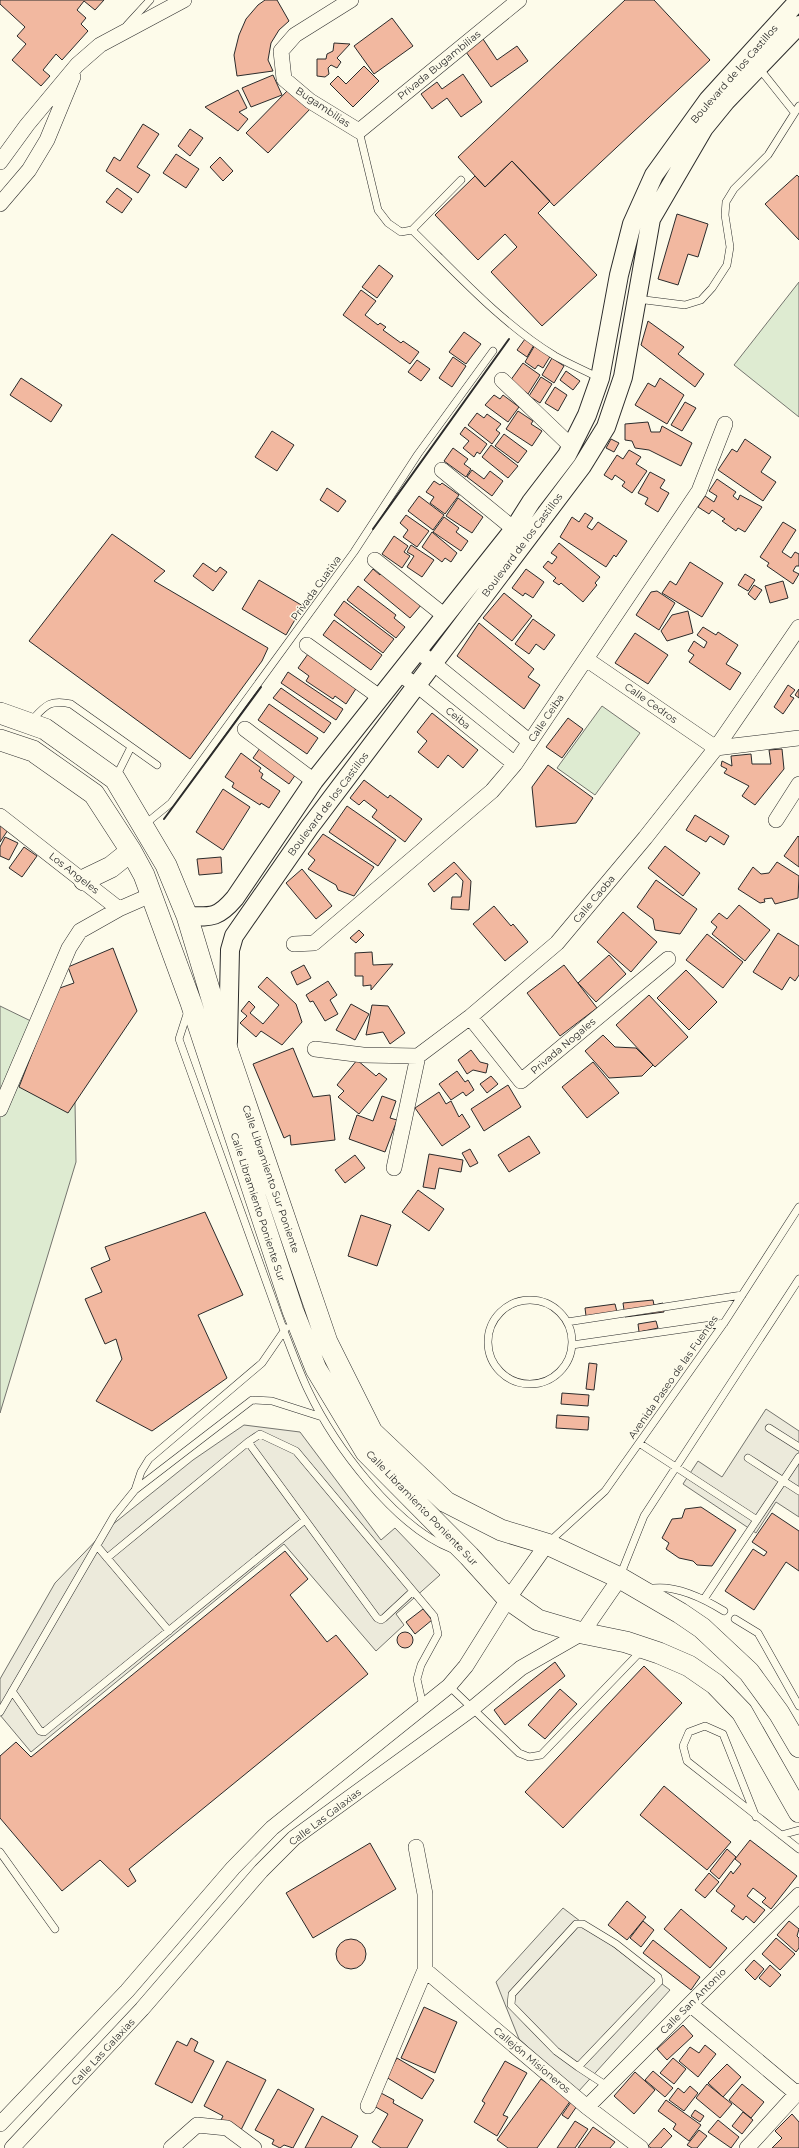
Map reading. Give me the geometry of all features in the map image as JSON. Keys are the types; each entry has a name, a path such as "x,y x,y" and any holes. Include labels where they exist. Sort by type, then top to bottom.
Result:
{"main road":[{"name":"Calle Libramiento Sur Poniente","path":"0,713 30,722 45,729 115,779 166,865 187,916 228,1052 327,1342 372,1432 446,1502 500,1530 547,1544 620,1578 642,1590 702,1628 749,1672 779,1713 799,1747"},
{"name":"Calle Libramiento Poniente Sur","path":"0,740 33,751 94,794 131,851 144,875 191,1003 293,1311 316,1369 366,1452 469,1556 508,1599 538,1620 582,1633 645,1648 689,1666 715,1684 742,1712 799,1812"},
{"path":"84,880 111,867 131,851"}],"street":[{"path":"0,162 27,125 77,65 100,45 184,0"},
{"name":"Bugambilias","path":"351,0 295,35 282,51 284,79 310,100 359,131"},
{"name":"Privada Bugambilias","path":"359,131 519,0"},
{"name":"Boulevard de los Castillos","path":"187,916 217,915 224,911 314,781 514,529 567,455 587,415 600,378 619,275 632,224 654,176 708,100 799,0"},
{"name":"Boulevard de los Castillos","path":"228,1052 230,950 234,936 309,828 418,686 582,466 606,427 623,377 651,219 704,128 726,101 799,25"},
{"path":"0,204 29,170 47,140 77,65"},
{"path":"502,380 571,446"},
{"name":"Calle Ceiba","path":"294,944 314,943 492,790 515,764 699,491 725,424"},
{"path":"442,470 514,529"},
{"path":"552,474 568,484"},
{"path":"376,560 446,616"},
{"name":"Calle Caoba","path":"418,1056 470,1017 557,942 645,838 716,748 799,627"},
{"path":"307,645 381,698"},
{"path":"417,650 435,663 530,742"},
{"name":"Calle Cedros","path":"586,659 716,748"},
{"name":"Ceiba","path":"399,674 418,686 515,764"},
{"path":"245,729 314,781"},
{"path":"716,748 799,738"},
{"path":"776,820 799,784"},
{"name":"Los Angeles","path":"0,816 84,880 119,909"},
{"path":"0,1109 69,948 80,931 119,909 151,895"},
{"name":"Privada Nogales","path":"470,1017 521,1081 668,959"},
{"path":"315,1049 363,1055 418,1056 394,1168"},
{"path":"0,2124 127,1991 233,1868 272,1828 449,1686 466,1666 508,1599 547,1544"},
{"name":"Calle Las Galaxias","path":"12,2148 142,2009 261,1871 294,1838 473,1708 521,1668 582,1633 620,1578"},
{"path":"368,2106 425,1970 425,1894 416,1847"},
{"name":"Calle San Antonio","path":"587,2107 606,2086 799,1895"},
{"path":"195,1912 213,1927"},
{"name":"Callejón Misioneros","path":"425,1970 587,2107 641,2148"},
{"path":"690,2004 798,2092 747,2148"},
{"path":"171,2148 197,2125 227,2128 254,2148"}],"lane":[{"path":"120,33 150,0"},
{"path":"637,299 685,305 701,300 712,288 727,265 730,247 725,215 726,202 734,189 768,155 797,109 758,67"},
{"path":"359,131 378,210 388,223 401,232 412,230 461,180"},
{"path":"412,230 489,305 535,342 556,356 600,378"},
{"name":"Privada Cuativa","path":"142,826 171,802 294,637 354,552 418,454 493,351"},
{"path":"30,722 47,704 60,701 71,704 157,765"},
{"path":"115,779 131,747"},
{"path":"191,1003 179,1039 284,1331 308,1390 332,1433 369,1481 400,1515 435,1542 469,1556"},
{"name":"Avenida Paseo de las Fuentes","path":"547,1544 605,1491 724,1322 799,1207"},
{"path":"620,1578 644,1516 799,1280"},
{"path":"567,1322 742,1295"},
{"path":"536,1300 558,1310 567,1322 571,1330 572,1345 570,1354 564,1367 554,1377 534,1384 520,1383 504,1375 494,1364 489,1352 488,1337 492,1323 508,1306 521,1301 536,1300"},
{"path":"135,1490 141,1472 149,1459 262,1363 284,1331 293,1311"},
{"path":"572,1345 724,1322"},
{"path":"0,1712 114,1516 135,1490 252,1400 272,1401 322,1417"},
{"path":"769,1428 799,1447"},
{"path":"107,1558 248,1442 260,1434 296,1451 434,1616 438,1634 421,1665 417,1679 423,1706"},
{"path":"248,1442 377,1618 381,1620 384,1618 413,1591"},
{"path":"639,1443 757,1520"},
{"path":"704,1599 799,1457"},
{"path":"748,1458 799,1491"},
{"path":"12,1691 40,1731 44,1732 305,1520"},
{"path":"97,1546 169,1631"},
{"path":"642,1590 662,1587 704,1599 724,1611"},
{"path":"736,1619 758,1633 799,1706"},
{"path":"449,1686 519,1753 529,1758 541,1755 645,1648"},
{"path":"756,1817 723,1734 705,1726 689,1732 683,1746 688,1761 756,1817 799,1849"},
{"path":"781,1835 799,1830"},
{"path":"0,1852 55,1930"},
{"path":"578,2067 658,1982 658,1977 616,1944 583,1924 576,1924 512,1994 511,2004 556,2051 578,2067 606,2086"}],"green space":[{"path":"799,282 799,417 734,365"},
{"path":"602,706 640,733 595,795 557,768"},
{"path":"0,1006 74,1042 76,1162 0,1413"}],"shaded area":[{"path":"766,1409 799,1431 799,1517 776,1502 756,1533 683,1484 698,1461 722,1477"},
{"path":"244,1425 300,1432 381,1540 395,1528 440,1575 396,1614 404,1625 376,1651 284,1544 31,1752 0,1715 0,1679 55,1583 107,1529 193,1460"},
{"path":"563,1908 670,1990 578,2092 519,2039 496,1982"}],"building":[{"path":"0,0 104,0 95,10 84,1 77,10 86,18 81,24 88,31 62,60 56,54 43,70 50,76 41,86 12,60 26,44 17,36 25,27 0,4"},
{"path":"265,0 277,0 289,21 279,30 271,43 268,60 273,71 237,76 234,55 239,35 246,19 258,5"},
{"path":"625,0 654,0 710,60 554,206 512,161 485,187 458,157"},
{"path":"392,18 413,46 374,74 354,46"},
{"path":"483,39 497,60 517,46 528,61 491,87 466,52"},
{"path":"334,43 350,44 337,58 341,62 337,68 331,65 328,68 329,74 325,77 317,76 317,59 326,59 327,54 333,51"},
{"path":"364,66 379,81 353,107 330,84 338,76 346,84"},
{"path":"463,74 482,102 461,117 447,98 432,109 421,94 437,82 442,89"},
{"path":"273,75 282,95 251,107 242,88"},
{"path":"290,88 311,108 268,153 246,133"},
{"path":"238,90 247,108 239,112 248,119 238,131 205,107"},
{"path":"143,124 159,134 137,167 150,175 138,193 106,171 114,157 120,161"},
{"path":"190,129 203,138 190,156 178,146"},
{"path":"176,154 199,169 186,188 163,173"},
{"path":"220,157 233,171 223,181 210,167"},
{"path":"512,161 550,201 538,213 597,275 542,326 491,272 517,247 505,234 478,260 435,215 475,176 485,187"},
{"path":"797,175 799,177 799,240 765,204"},
{"path":"117,188 132,199 122,213 106,202"},
{"path":"677,214 708,224 698,257 688,254 678,285 658,279"},
{"path":"379,265 393,276 377,298 362,287"},
{"path":"361,290 376,301 365,315 378,325 380,323 386,327 383,330 401,343 403,341 419,352 410,364 343,315"},
{"path":"648,321 684,347 678,354 704,374 695,387 641,345"},
{"path":"464,332 481,344 466,364 449,352"},
{"path":"525,339 534,345 527,357 517,350"},
{"path":"535,345 551,355 543,368 538,365 535,369 525,362"},
{"path":"453,357 466,366 452,387 439,378"},
{"path":"552,358 564,366 554,383 542,375"},
{"path":"417,360 430,369 421,381 408,372"},
{"path":"523,363 540,375 528,394 510,381"},
{"path":"566,371 580,381 573,390 560,380"},
{"path":"541,377 552,384 540,403 529,396"},
{"path":"21,378 62,405 51,422 10,395"},
{"path":"660,378 684,395 667,424 635,405 648,383 655,387"},
{"path":"555,387 567,395 558,411 545,403"},
{"path":"494,395 500,399 503,395 519,407 508,422 485,405"},
{"path":"685,402 696,408 682,431 671,425"},
{"path":"518,411 533,421 531,424 542,431 532,446 506,429"},
{"path":"477,413 484,418 487,414 501,424 496,430 500,433 492,444 468,425"},
{"path":"648,422 651,432 660,432 662,426 692,443 681,466 649,450 635,448 632,441 625,440 625,424"},
{"path":"465,427 487,444 480,454 477,452 474,457 463,448 469,441 460,434"},
{"path":"272,431 294,445 277,471 255,457"},
{"path":"504,434 527,451 518,463 495,446"},
{"path":"611,439 619,443 614,452 606,448"},
{"path":"745,439 771,457 761,472 776,482 763,501 718,470 732,449 737,452"},
{"path":"491,445 518,466 508,478 482,457"},
{"path":"453,448 468,459 464,464 471,469 466,477 444,461"},
{"path":"629,450 641,457 636,464 647,471 632,493 622,486 625,482 615,475 612,480 604,475 617,455 623,459"},
{"path":"472,470 484,479 490,471 503,481 492,496 467,477"},
{"path":"650,472 665,480 660,488 669,493 658,512 645,504 648,498 638,493"},
{"path":"717,479 736,492 733,496 738,500 740,495 762,507 745,532 738,528 736,531 722,521 725,519 712,510 709,514 698,507 705,496 714,502 717,496 709,491"},
{"path":"434,481 440,485 442,483 459,495 445,514 430,503 434,497 426,492"},
{"path":"327,488 346,501 338,512 320,500"},
{"path":"419,496 444,515 433,530 408,511"},
{"path":"458,498 483,517 472,533 446,516"},
{"path":"585,513 593,518 587,527 592,530 598,522 627,541 616,557 614,555 606,567 560,537 572,517 579,522"},
{"path":"406,515 429,531 417,547 403,537 408,530 400,523"},
{"path":"444,517 459,528 456,532 468,541 461,551 433,532"},
{"path":"783,522 796,530 782,552 791,558 795,552 799,554 799,566 796,566 793,571 799,574 793,584 767,566 769,563 760,557"},
{"path":"432,532 457,553 451,562 445,558 442,562 422,547"},
{"path":"112,534 165,571 154,581 268,648 262,661 190,759 29,641"},
{"path":"394,536 408,546 404,552 410,556 402,568 382,554"},
{"path":"559,543 600,577 595,583 597,585 583,602 561,583 559,585 553,581 556,578 543,567 548,561 552,564 557,557 551,553"},
{"path":"411,545 434,560 422,577 407,567 414,556 407,552"},
{"path":"690,562 723,583 702,617 662,593 670,581 676,585"},
{"path":"203,563 216,572 220,567 227,572 213,591 193,576"},
{"path":"373,569 380,575 383,571 422,604 410,618 364,580"},
{"path":"526,569 544,582 533,598 525,593 523,596 512,588"},
{"path":"745,574 755,580 748,591 738,585"},
{"path":"259,580 303,606 286,635 242,609"},
{"path":"783,581 788,598 770,603 765,586"},
{"path":"754,585 762,590 755,600 748,594"},
{"path":"358,586 396,615 394,618 405,627 396,638 347,600"},
{"path":"657,591 675,603 659,630 636,615 651,592"},
{"path":"504,593 532,616 512,641 483,618"},
{"path":"344,601 394,639 383,653 334,615"},
{"path":"688,611 693,633 667,641 661,631 672,615"},
{"path":"533,619 555,635 544,650 536,644 529,654 515,644"},
{"path":"334,620 382,655 371,670 323,635"},
{"path":"479,623 534,669 528,677 540,685 524,709 457,656"},
{"path":"703,627 716,635 718,632 738,645 726,664 741,673 730,690 689,662 694,655 688,651 694,641 704,648 707,642 697,635"},
{"path":"635,633 668,655 648,684 615,663"},
{"path":"308,654 357,687 346,704 335,696 333,699 306,681 309,676 298,668"},
{"path":"288,672 343,709 336,720 281,683"},
{"path":"788,685 795,690 790,696 794,698 783,714 774,707"},
{"path":"281,688 331,723 324,733 273,698"},
{"path":"799,689 799,698 795,695"},
{"path":"269,704 318,738 307,754 258,720"},
{"path":"432,713 478,750 463,768 448,755 438,768 418,752 427,741 417,732"},
{"path":"568,718 583,729 562,758 546,747"},
{"path":"260,748 296,774 289,784 253,758"},
{"path":"782,749 784,769 755,805 742,796 749,786 724,773 727,769 721,766 722,761 732,766 731,756 751,754 752,764 771,764 769,750"},
{"path":"241,753 261,768 259,771 263,774 261,778 280,791 269,808 261,803 260,805 232,787 234,783 225,777"},
{"path":"548,765 593,798 576,823 536,827 532,787"},
{"path":"364,780 388,798 390,795 422,819 405,842 372,817 377,810 364,800 359,805 350,798"},
{"path":"223,789 250,807 223,850 196,832"},
{"path":"347,806 396,840 378,866 329,832"},
{"path":"695,815 729,836 724,845 710,836 706,842 686,830"},
{"path":"0,825 8,830 0,842"},
{"path":"323,834 374,867 354,896 338,890 336,885 308,869 315,860 308,854"},
{"path":"798,836 799,837 799,867 784,856"},
{"path":"5,837 18,843 9,860 0,856 0,847"},
{"path":"665,846 700,873 683,896 648,868"},
{"path":"24,847 37,856 22,877 9,868"},
{"path":"221,857 222,873 199,875 197,859"},
{"path":"454,862 471,881 469,910 451,909 452,897 461,897 463,881 456,873 434,892 428,884"},
{"path":"777,862 799,876 798,898 775,904 772,898 764,899 765,902 760,903 738,889 753,867 761,874 769,873"},
{"path":"302,869 332,906 316,919 286,883"},
{"path":"656,880 697,909 680,934 655,930 653,919 637,907"},
{"path":"739,905 770,930 745,961 712,934 717,927 711,922 719,913 727,919"},
{"path":"494,906 511,926 513,924 528,942 505,961 473,924"},
{"path":"623,912 657,942 631,972 597,942"},
{"path":"359,930 364,935 356,943 350,938"},
{"path":"778,933 799,946 799,975 795,981 790,977 782,990 753,972"},
{"path":"707,934 743,962 723,988 686,960"},
{"path":"113,948 137,1011 68,1113 19,1087 57,989 74,983 68,967"},
{"path":"372,952 373,965 393,964 371,990 371,985 363,986 363,976 355,976 355,953"},
{"path":"609,955 626,974 596,1002 578,983"},
{"path":"304,965 311,978 297,985 291,972"},
{"path":"564,965 597,1008 560,1036 527,993"},
{"path":"686,970 717,1002 689,1030 657,998"},
{"path":"267,977 296,1004 302,1022 282,1045 261,1031 256,1037 240,1023 247,1016 241,1011 249,1001 255,1007 250,1013 263,1024 279,1005 258,987"},
{"path":"328,981 337,995 330,1000 338,1014 325,1021 313,1001 310,1002 306,995"},
{"path":"649,995 688,1037 655,1067 616,1025"},
{"path":"351,1004 369,1014 355,1040 336,1030"},
{"path":"372,1005 388,1006 405,1033 390,1044 383,1032 366,1035"},
{"path":"603,1035 615,1047 636,1048 653,1065 642,1076 609,1078 585,1051"},
{"path":"293,1048 313,1097 330,1095 335,1140 291,1145 290,1135 284,1138 253,1064"},
{"path":"471,1050 480,1062 488,1064 486,1073 473,1070 467,1074 458,1060"},
{"path":"357,1060 376,1076 379,1073 387,1079 359,1114 338,1097 344,1091 337,1085"},
{"path":"593,1062 619,1093 587,1118 562,1087"},
{"path":"457,1071 465,1082 468,1080 474,1090 466,1096 463,1092 451,1100 439,1084"},
{"path":"491,1076 498,1084 487,1093 480,1084"},
{"path":"508,1085 521,1107 484,1131 471,1109"},
{"path":"439,1092 446,1104 451,1101 459,1117 462,1114 470,1127 442,1146 415,1108"},
{"path":"382,1096 396,1101 390,1118 397,1120 385,1152 349,1139 357,1115 373,1121"},
{"path":"529,1136 540,1153 509,1172 498,1155"},
{"path":"470,1149 478,1163 470,1167 462,1153"},
{"path":"429,1154 463,1160 461,1172 439,1168 435,1189 423,1187"},
{"path":"355,1155 365,1168 345,1183 335,1170"},
{"path":"418,1190 444,1209 429,1231 402,1212"},
{"path":"205,1212 243,1295 198,1315 227,1378 152,1431 96,1401 122,1359 116,1339 105,1344 85,1299 102,1292 91,1268 110,1260 105,1247"},
{"path":"361,1215 391,1225 377,1266 348,1256"},
{"path":"653,1300 654,1305 663,1303 664,1312 625,1317 623,1303"},
{"path":"615,1304 617,1312 586,1316 585,1308"},
{"path":"656,1321 658,1328 639,1332 638,1324"},
{"path":"589,1363 597,1364 594,1390 586,1389"},
{"path":"562,1393 589,1395 588,1406 561,1404"},
{"path":"557,1415 589,1417 588,1430 556,1428"},
{"path":"701,1507 736,1530 712,1566 697,1565 693,1561 679,1558 666,1549 669,1543 662,1538 672,1519 682,1518 685,1509"},
{"path":"772,1513 799,1531 799,1571 786,1562 754,1610 725,1591 753,1549 764,1556 767,1552 752,1542"},
{"path":"285,1551 308,1579 290,1595 327,1642 336,1635 368,1674 129,1869 136,1881 128,1887 100,1860 62,1891 0,1818 0,1756 16,1742 31,1757"},
{"path":"423,1609 432,1620 415,1634 406,1622"},
{"path":"405,1632 411,1634 413,1640 411,1646 405,1648 399,1646 397,1640 399,1634"},
{"path":"555,1662 565,1676 505,1725 494,1710"},
{"path":"644,1666 682,1703 563,1828 525,1792"},
{"path":"560,1689 577,1704 545,1739 528,1725"},
{"path":"664,1786 731,1842 707,1870 640,1815"},
{"path":"750,1840 797,1876 771,1909 762,1902 766,1898 753,1888 747,1896 765,1910 754,1923 746,1916 743,1920 731,1911 735,1906 716,1891 731,1871 733,1874 741,1864 735,1859"},
{"path":"370,1843 396,1889 313,1938 286,1893"},
{"path":"727,1849 736,1857 719,1879 710,1871"},
{"path":"709,1873 719,1882 705,1898 695,1890"},
{"path":"627,1901 646,1917 627,1940 608,1925"},
{"path":"681,1909 727,1948 710,1968 664,1929"},
{"path":"643,1921 654,1930 641,1947 630,1938"},
{"path":"789,1921 799,1929 797,1936 799,1938 799,1948 796,1952 777,1935"},
{"path":"776,1938 795,1954 780,1970 762,1954"},
{"path":"351,1939 362,1943 366,1954 362,1965 351,1969 340,1965 336,1954 340,1943"},
{"path":"653,1940 700,1977 691,1990 643,1953"},
{"path":"754,1960 764,1969 755,1980 745,1970"},
{"path":"770,1965 781,1975 770,1987 759,1978"},
{"path":"424,2007 457,2022 435,2073 401,2058"},
{"path":"683,2025 693,2036 667,2060 657,2049"},
{"path":"191,2038 198,2042 194,2051 214,2061 192,2103 155,2084 177,2041 187,2046"},
{"path":"705,2045 716,2054 698,2077 679,2061 690,2047 699,2053"},
{"path":"397,2058 434,2080 422,2099 386,2077"},
{"path":"673,2058 686,2069 674,2084 660,2073"},
{"path":"227,2061 266,2080 241,2130 221,2120 223,2116 204,2106"},
{"path":"505,2061 527,2073 503,2115 508,2117 497,2136 474,2122 485,2103 482,2101"},
{"path":"727,2064 741,2077 723,2097 708,2083"},
{"path":"653,2071 673,2088 665,2097 645,2080"},
{"path":"635,2072 655,2090 634,2114 614,2096"},
{"path":"541,2079 571,2100 537,2148 508,2148 497,2140"},
{"path":"707,2084 732,2104 720,2118 696,2098"},
{"path":"742,2084 764,2102 751,2118 729,2100"},
{"path":"690,2086 698,2093 684,2111 669,2100 678,2088 684,2093"},
{"path":"278,2089 314,2109 293,2148 284,2145 280,2148 272,2144 274,2140 255,2130"},
{"path":"381,2093 394,2100 393,2103 423,2120 407,2148 381,2148 372,2142 388,2114 374,2106"},
{"path":"666,2100 701,2125 689,2141 673,2129 676,2124 658,2111"},
{"path":"571,2102 577,2106 568,2119 562,2115"},
{"path":"695,2110 704,2116 700,2122 691,2116"},
{"path":"743,2112 753,2120 742,2134 732,2126"},
{"path":"792,2114 799,2122 799,2148 772,2148 782,2138 775,2131"},
{"path":"322,2116 358,2136 351,2148 305,2148"},
{"path":"718,2120 739,2137 731,2148 708,2132"},
{"path":"575,2121 588,2129 575,2148 557,2148"},
{"path":"593,2127 615,2142 610,2148 578,2148"},
{"path":"664,2128 672,2136 661,2148 651,2148 648,2146"},
{"path":"699,2130 707,2136 697,2148 692,2148 687,2145"}],"wall":[{"path":"373,529 509,339"},
{"path":"164,819 261,687"}]}
